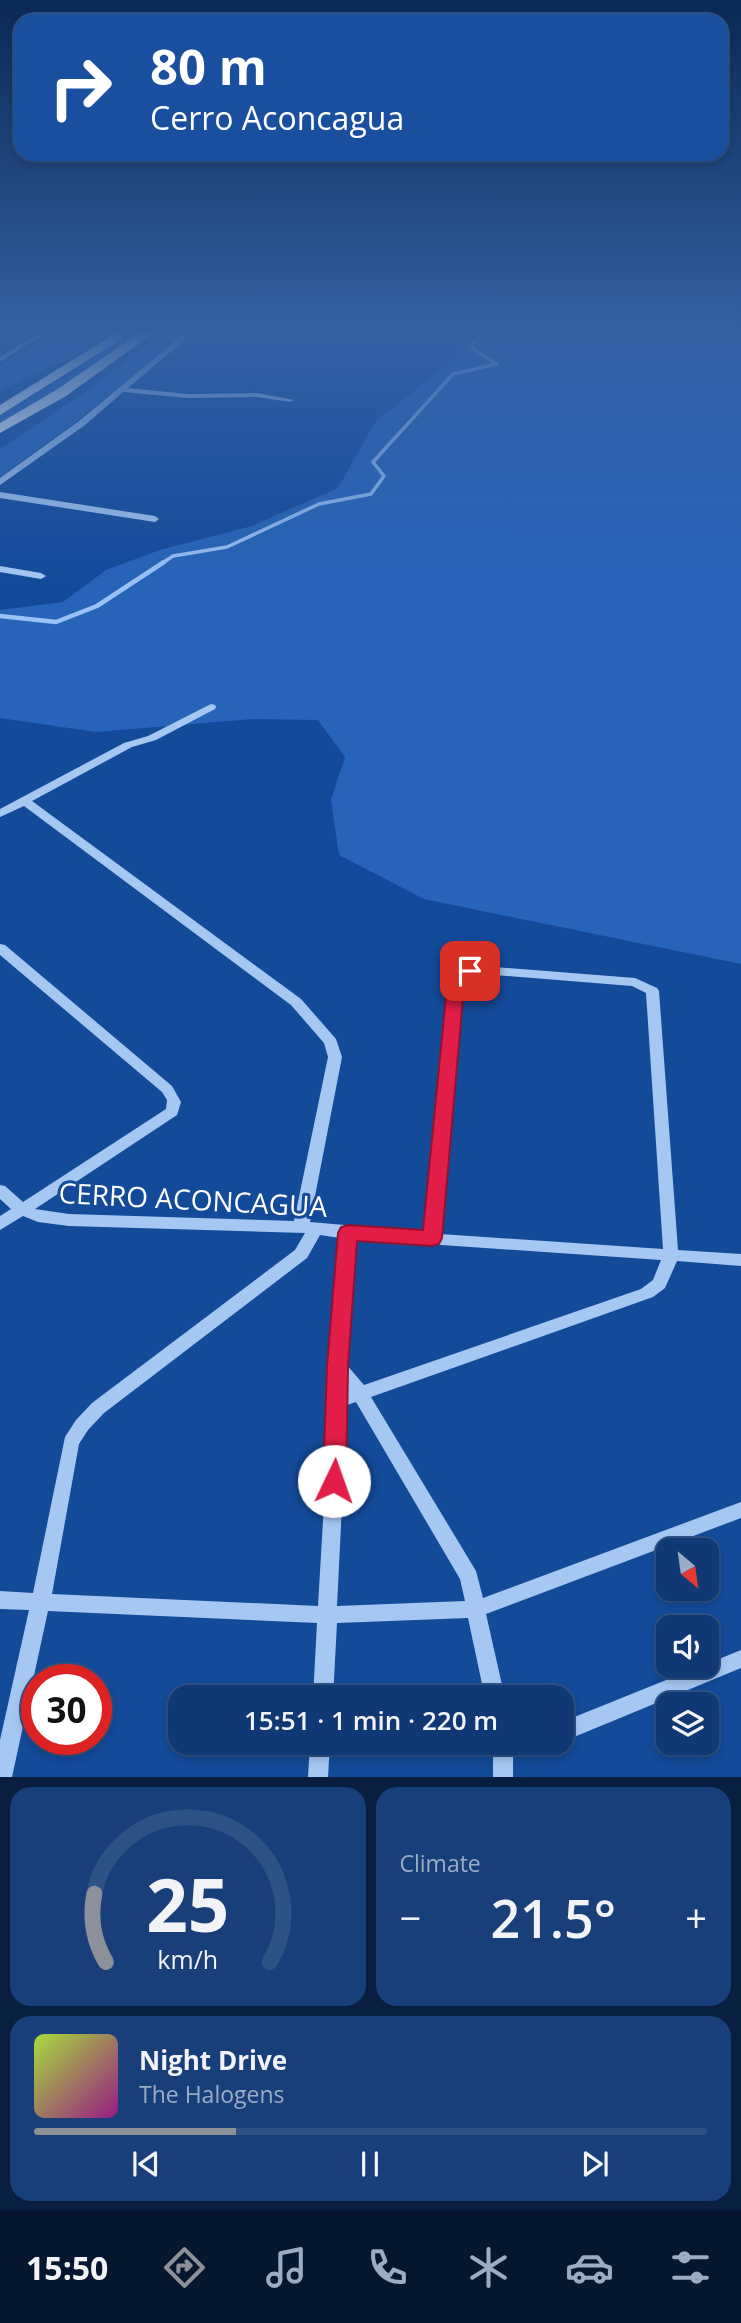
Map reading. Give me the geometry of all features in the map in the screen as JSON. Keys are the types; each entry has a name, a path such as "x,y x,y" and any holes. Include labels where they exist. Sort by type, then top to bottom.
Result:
{"highway":[{"path":"0,429 24,415"},
{"path":"0,445 44,415"}],"street":[{"path":"0,482 92,415"},
{"path":"0,495 155,519"},
{"path":"0,569 41,576"},
{"path":"0,814 128,745 152,738 211,706"},
{"path":"2,1777 41,1600 71,1442 98,1408 300,1254 309,1228 335,1056 331,1042 296,1002 23,800"},
{"path":"0,948 167,1089 174,1097 175,1105 172,1112 0,1224"},
{"path":"339,1401 646,1293 659,1284 671,1256 652,990 635,982 494,971 470,971 460,977 456,986 432,1238"},
{"path":"0,1190 20,1211"},
{"name":"CERRO ACONCAGUA","path":"20,1211 40,1217 69,1220 309,1228 741,1261"},
{"path":"324,1685 339,1401 338,1366 348,1233"},
{"path":"338,1366 359,1392 469,1577 492,1685"},
{"path":"0,1600 327,1615 476,1609 741,1510"},
{"path":"574,1727 741,1659"},
{"path":"318,1777 319,1755"},
{"path":"503,1755 503,1777"}],"shaded area":[{"path":"0,415 15,415 0,424"},
{"path":"51,415 84,415 0,477 0,449"},
{"path":"384,415 741,415 741,964 424,899 339,855 331,800 345,757 318,720 253,719 96,732 0,718 0,610 63,602 106,570 160,550 252,526 338,488 375,422"}],"waterway":[{"path":"164,562 173,556 227,547 319,504 371,494 384,476 373,462 416,415"},
{"path":"0,616 56,622 97,606 164,562"}],"route":[{"path":"334,1481 339,1401 338,1366 348,1233 432,1238 456,986 460,977 470,971"}]}
